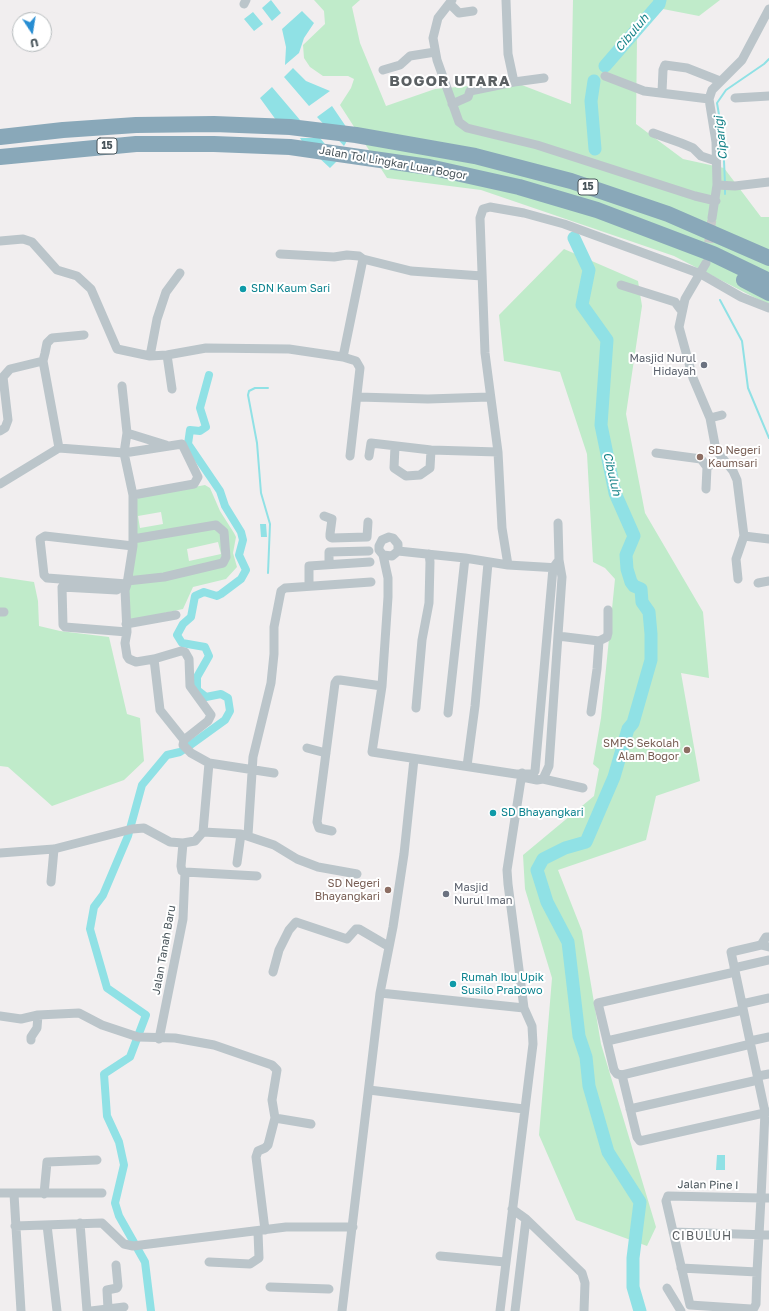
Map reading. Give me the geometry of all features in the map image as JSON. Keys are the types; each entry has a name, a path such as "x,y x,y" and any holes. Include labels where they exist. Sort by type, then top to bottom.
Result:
{"highway":[{"name":"Jalan Tol Lingkar Luar Bogor","path":"0,137 63,130 136,125 214,124 297,128 356,135 429,147 520,167 602,191 697,226 769,258"},
{"name":"Jalan Tol Lingkar Luar Bogor","path":"0,157 136,144 214,144 290,147 429,167 558,198 637,224 713,254 769,281"},
{"path":"637,224 769,293"}],"street":[{"path":"506,0 508,54 514,82"},
{"path":"473,11 459,13 451,2 438,18 434,29 433,38 435,52 459,122 467,128 537,145 695,196 716,201"},
{"path":"712,218 719,185 716,161 716,142 709,99 712,90 742,60 769,9"},
{"path":"383,70 400,65 410,56 435,52"},
{"path":"662,92 665,65 687,68 720,81"},
{"path":"605,76 644,91 662,92 709,99"},
{"path":"452,104 468,97 470,91 514,82 544,78"},
{"path":"735,98 769,96"},
{"path":"653,133 681,143 692,148 701,156 716,161"},
{"path":"719,185 735,186 769,182"},
{"path":"508,565 502,528 498,452 484,353 481,215 485,207 524,213 564,224 700,274 741,297 769,308"},
{"path":"0,241 23,239 32,242 57,270 77,276 91,290 117,350 150,356 167,355 206,348 289,348 343,357 356,361 360,368 358,397 350,456"},
{"path":"280,254 334,257 347,255 359,256 363,259 411,271 482,276"},
{"path":"343,357 363,259"},
{"path":"706,263 685,299 679,327 693,378 710,418 716,450 733,471 737,480 744,536 736,559 738,579"},
{"path":"150,356 157,319 166,292 180,273"},
{"path":"621,285 674,302 682,310"},
{"path":"59,448 43,361 47,343 52,338 84,335"},
{"path":"167,355 172,389"},
{"path":"0,430 5,428 8,420 3,377 10,369 43,361"},
{"path":"122,386 128,433 124,453 133,495 133,542 126,585 125,644 129,659 136,662 154,659 181,651 186,653 189,659 191,689 211,713 208,721 184,743"},
{"path":"358,397 428,399 490,397"},
{"path":"710,418 722,415"},
{"path":"128,433 168,446"},
{"path":"369,456 371,443 432,450 498,452"},
{"path":"0,484 59,448 124,453 182,444 198,477 197,481 189,486 133,495"},
{"path":"395,446 394,468 406,476 420,475 430,468 432,450"},
{"path":"656,453 701,459 707,467 706,489"},
{"path":"707,467 722,459"},
{"path":"324,516 332,518 330,537 335,538 368,537 368,522"},
{"path":"543,779 549,766 558,636 558,523"},
{"path":"126,585 47,578 44,575 40,539 45,536 133,542 216,525 224,532 226,557 223,563 164,578 126,585 63,587 61,590 62,624 65,627 126,628 176,615"},
{"path":"744,536 769,539"},
{"path":"335,538 337,551"},
{"path":"398,551 396,540 386,538 382,540 379,546 388,578 382,686 372,752 467,766 519,775 537,780 543,779 583,788"},
{"path":"329,564 329,552 369,551"},
{"path":"383,556 392,556 398,551 465,558 488,563 508,565 558,565"},
{"path":"416,708 422,640 428,603 429,554"},
{"path":"448,713 465,558"},
{"path":"309,586 309,566 370,562"},
{"path":"467,766 475,706 488,563"},
{"path":"519,775 534,773 536,767 558,565"},
{"path":"758,583 769,581"},
{"path":"237,863 245,835 251,771 271,683 274,654 274,627 281,591 285,588 371,582"},
{"path":"558,636 598,641 607,637 608,610"},
{"path":"591,712 598,669 598,641"},
{"path":"154,659 160,710 191,753 209,763 251,771 274,773"},
{"path":"332,831 319,828 317,826 336,681 340,680 382,686"},
{"path":"307,748 326,752"},
{"path":"342,1311 380,993 388,946 393,927 404,854 414,759"},
{"path":"0,853 54,849 129,830 147,828 170,842 183,844 195,842 203,832 209,763"},
{"path":"519,775 507,870 509,898 524,1008 533,1035 532,1055 500,1308 515,1308 526,1219"},
{"path":"203,832 245,835 274,845 297,859 318,867 357,874"},
{"name":"Jalan Tanah Baru","path":"159,1039 183,919 185,872 182,871 180,866 183,844"},
{"path":"51,882 54,849"},
{"path":"185,872 257,876"},
{"path":"273,972 279,950 289,930 296,922 347,939 356,929 359,929 388,946"},
{"path":"769,937 766,937 765,946 731,952 750,1043 767,1112 765,1198 759,1234 756,1304 754,1308 692,1306 689,1304 673,1232 759,1234 769,1235"},
{"path":"769,960 735,970 598,1003 614,1070 617,1074 622,1075 769,1037"},
{"path":"380,993 524,1008"},
{"path":"607,1041 743,1007 769,998"},
{"path":"0,1016 21,1019 38,1015 79,1013 138,1037 159,1039 175,1038 214,1045 272,1065 276,1070 272,1100 275,1118 268,1145 258,1151 256,1157 261,1231 259,1258 250,1264 209,1262"},
{"path":"31,1040 31,1036 37,1028 38,1015"},
{"path":"630,1109 769,1074"},
{"path":"622,1075 637,1139 640,1141 767,1112"},
{"path":"369,1090 524,1109"},
{"path":"275,1118 311,1124"},
{"path":"44,1194 47,1162 97,1160"},
{"path":"0,1193 102,1193"},
{"path":"14,1194 20,1311"},
{"name":"Jalan Pine I","path":"673,1232 666,1201 668,1196 765,1198"},
{"path":"512,1209 526,1219 582,1272 585,1283 584,1311"},
{"path":"80,1223 87,1311"},
{"path":"15,1226 102,1223 124,1244 133,1246 286,1227 353,1227"},
{"path":"47,1224 56,1311"},
{"path":"506,1252 521,1254"},
{"path":"440,1256 505,1262"},
{"path":"108,1309 107,1290 117,1288 118,1286 116,1265"},
{"path":"681,1268 757,1272"},
{"path":"270,1286 329,1289"},
{"path":"667,1288 681,1311"},
{"path":"91,1311 124,1307"}],"green space":[{"path":"314,0 360,0 352,7 360,43 386,106 435,89 514,82 571,104 573,0 720,0 699,16 663,9 637,37 636,124 683,159 724,168 761,217 769,217 769,305 674,256 481,190 387,178 340,105 351,88 354,79 348,76 323,76 310,67 304,58 303,45 325,24 324,11"},
{"path":"564,249 638,281 642,306 626,414 645,513 703,612 709,678 681,673 700,781 656,796 646,840 558,870 582,931 601,1044 656,1227 647,1246 576,1220 539,1135 552,978 525,889 523,855 594,796 599,769 593,764 601,718 615,579 605,568 593,562 587,454 560,372 504,361 499,315"},
{"path":"205,485 210,488 220,511 236,537 233,553 237,567 226,579 193,587 183,609 132,620 126,615 136,500 139,497","holes":["161,512 163,524 140,528 138,516","218,542 221,554 189,561 187,549"]},
{"path":"0,577 34,582 38,601 39,626 60,631 109,637 127,714 140,718 144,761 124,780 52,806 8,767 0,766"}],"water":[{"path":"271,0 281,13 272,21 262,8"},
{"path":"302,11 314,23 304,38 299,53 285,65 286,47 282,29"},
{"path":"253,12 263,24 254,31 244,19"},
{"path":"293,68 306,81 330,91 309,106 284,77"},
{"path":"272,87 300,120 276,120 260,98"},
{"path":"332,106 351,134 344,146 317,117"},
{"path":"300,138 320,138 338,160 330,168 303,143"},
{"path":"260,524 266,524 267,537 261,537"},
{"path":"717,1155 725,1155 725,1170 716,1170"}],"waterway":[{"name":"Cibuluh","path":"605,66 659,4 660,0"},
{"name":"Ciparigi","path":"725,184 723,138 717,103 726,90 769,59"},
{"name":"Cibuluh","path":"594,81 591,101 595,149"},
{"name":"Ciparigi","path":"725,188 725,194"},
{"path":"574,238 589,270 582,305 607,340 601,425 615,493 634,536 626,555 627,569 631,582 634,586 641,589 642,602 649,612 651,660 633,723 628,729 614,777 586,842 565,848 543,859 537,870 547,902 568,942 579,1036 586,1057 589,1086 608,1152 640,1202 633,1258 633,1287 640,1311"},
{"name":"Ciparigi","path":"720,300 742,341 748,388 769,438"},
{"path":"151,1311 145,1262 119,1216 115,1203 124,1165 119,1142 107,1116 104,1074 130,1057 146,1015 107,988 90,929 94,907 103,895 128,836 142,785 167,755 180,752 189,746 225,720 230,711 228,698 221,694 206,697 197,690 197,677 209,656 205,647 182,643 177,635 183,624 191,617 195,596 204,592 217,596 221,594 241,579 246,570 239,555 243,540 241,532 225,506 220,491 188,444 190,430 200,431 206,427 200,408 209,375"},
{"path":"268,388 255,388 249,391 248,395 257,443 261,493 270,524 268,573"}],"tunnel":[{"path":"707,256 712,218"}],"place":[{"name":"SDN Kaum Sari","path":"243,289"},
{"name":"Masjid Nurul Hidayah","path":"704,365"},
{"name":"SD Negeri Kaumsari","path":"700,457"},
{"name":"SMPS Sekolah Alam Bogor","path":"687,750"},
{"name":"SD Bhayangkari","path":"493,813"},
{"name":"SD Negeri Bhayangkari","path":"388,890"},
{"name":"Masjid Nurul Iman","path":"446,894"},
{"name":"Rumah Ibu Upik Susilo Prabowo","path":"453,984"}],"district":[{"name":"BOGOR UTARA","path":"450,81"},
{"name":"CIBULUH","path":"702,1236"}]}
